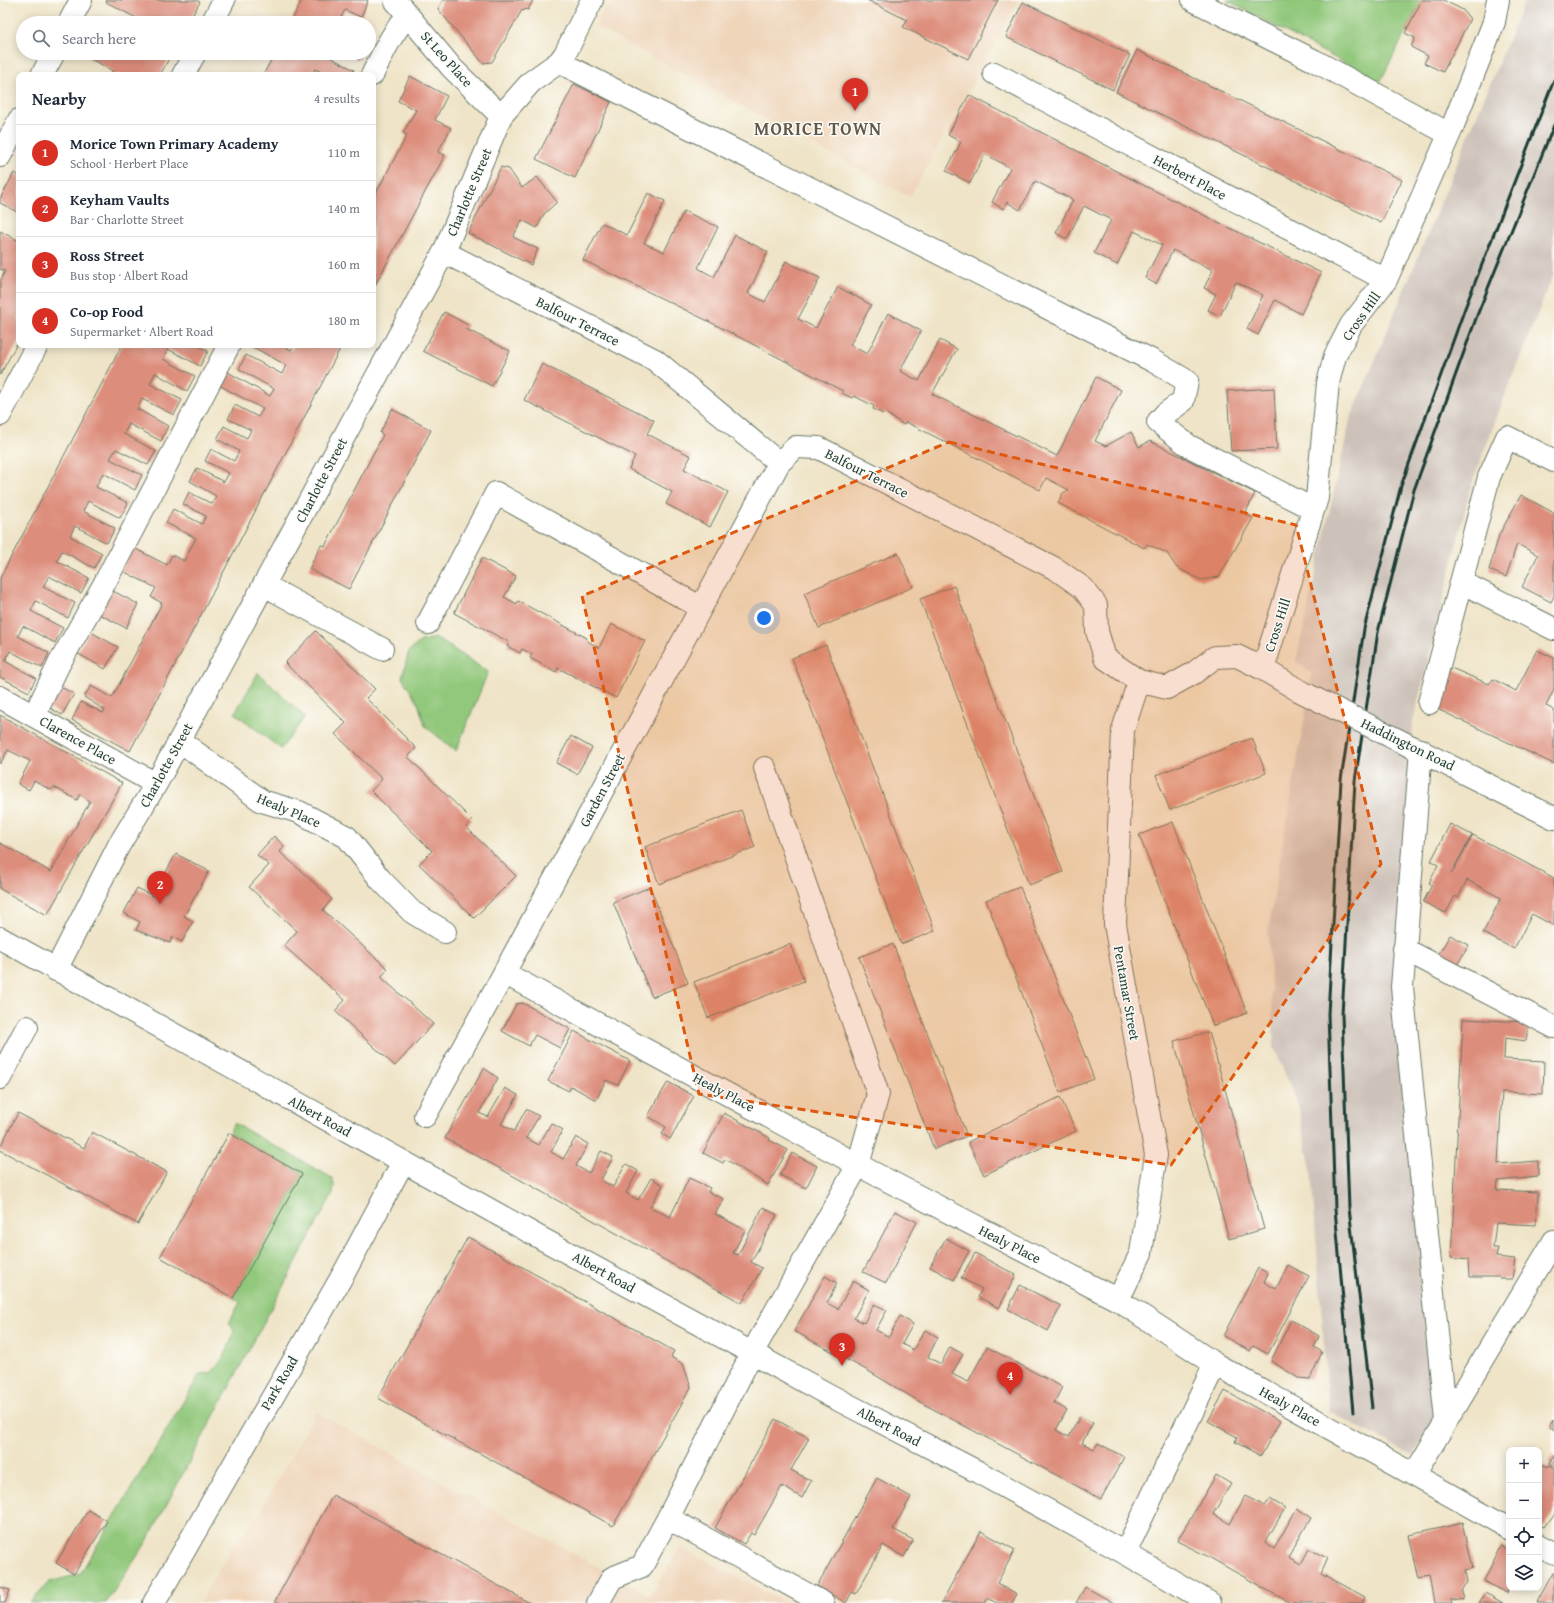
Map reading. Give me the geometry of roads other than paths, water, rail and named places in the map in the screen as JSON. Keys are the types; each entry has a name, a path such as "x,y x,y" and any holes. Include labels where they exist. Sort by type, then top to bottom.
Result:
{"street":[{"path":"74,16 82,0"},
{"path":"216,16 224,0"},
{"name":"Charlotte Street","path":"56,970 119,845 180,741 444,252 501,116 531,82 559,62 592,0"},
{"path":"1194,0 1315,61 1449,134"},
{"name":"Cross Hill","path":"1263,669 1317,498 1328,383 1335,356 1351,325 1386,280 1449,134 1494,22 1498,0"},
{"path":"373,72 390,38 399,25 403,6"},
{"name":"St Leo Place","path":"403,6 452,68 501,116"},
{"path":"44,72 50,60"},
{"path":"185,72 191,60"},
{"path":"559,62 1153,361 1186,381 1183,401 1165,414 1158,422 1189,446 1314,509"},
{"name":"Herbert Place","path":"994,73 1386,280"},
{"path":"0,156 16,126"},
{"name":"Balfour Terrace","path":"444,252 655,360 779,463 796,447 819,448 1056,569 1083,588 1096,605 1096,631 1105,658 1139,681 1167,688 1194,672 1214,657 1237,656 1263,669"},
{"path":"0,415 35,348"},
{"path":"34,716 59,664 102,588 227,348"},
{"path":"1429,703 1489,477 1507,437 1554,461"},
{"name":"Garden Street","path":"425,1116 504,973 779,463"},
{"path":"428,623 496,493 700,607"},
{"path":"1461,582 1554,629"},
{"path":"264,585 382,649"},
{"name":"Haddington Road","path":"1263,669 1298,690 1417,748 1554,818"},
{"name":"Pentamar Street","path":"1118,1300 1141,1252 1156,1154 1115,924 1123,730 1139,681"},
{"name":"Clarence Place","path":"0,697 156,784"},
{"name":"Healy Place","path":"180,741 262,801 299,812 347,837 380,878 412,912 445,932"},
{"path":"1417,748 1402,987 1446,1421"},
{"path":"598,1603 612,1578 642,1566 752,1353 858,1165 878,1094 765,768"},
{"name":"Albert Road","path":"0,938 403,1162 752,1353 978,1472 1126,1553 1210,1603"},
{"path":"1404,949 1554,1027"},
{"name":"Healy Place","path":"504,973 858,1165 1118,1300 1215,1364 1506,1526"},
{"path":"0,1078 27,1027"},
{"name":"Park Road","path":"154,1603 344,1273 403,1162"},
{"path":"1414,1475 1554,1241"},
{"path":"1126,1553 1215,1364"},
{"path":"668,1518 823,1603"},
{"path":"1542,1547 1554,1553"}],"railway":[{"path":"1353,1412 1335,1209 1328,1014 1341,780 1364,629 1401,486 1465,308 1554,80"},
{"path":"1372,1408 1349,1208 1342,1015 1355,781 1378,632 1414,490 1478,313 1554,125"}],"place":[{"name":"Morice Town Primary Academy","path":"855,111"},
{"name":"Keyham Vaults","path":"160,904"},
{"name":"Ross Street","path":"842,1366"},
{"name":"Co-op Food","path":"1010,1395"}],"district":[{"name":"MORICE TOWN","path":"818,128"}]}
